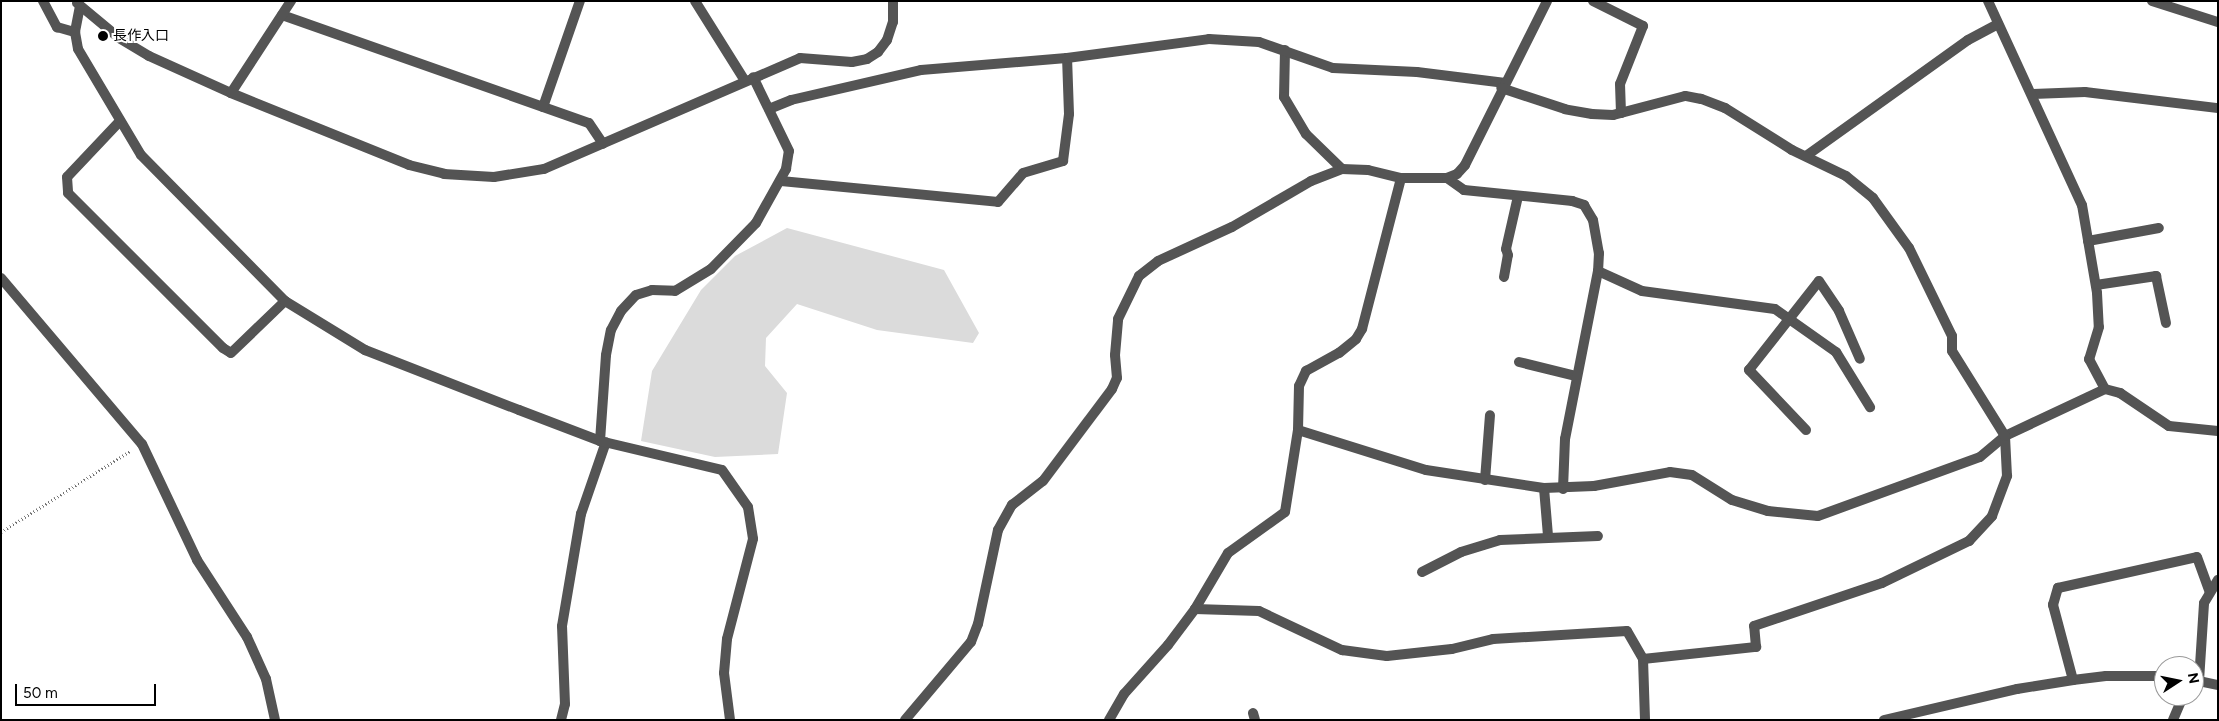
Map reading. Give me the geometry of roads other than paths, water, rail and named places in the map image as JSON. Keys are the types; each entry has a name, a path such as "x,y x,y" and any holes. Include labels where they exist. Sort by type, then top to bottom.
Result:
{"street":[{"path":"43,1 57,27 75,32"},
{"path":"230,93 291,1"},
{"path":"543,107 580,1"},
{"path":"561,720 565,704 562,626 581,514 603,442 606,355 611,330 621,310 636,295 652,290 675,291 711,269 756,223 781,181 789,151 769,109 695,1"},
{"path":"78,4 119,38 149,56 230,93 409,165 444,174 494,177 529,173 603,144 800,58 852,62 874,55 883,48 890,34 893,1"},
{"path":"1447,178 1465,165 1503,85 1547,1"},
{"path":"1592,1 1643,26 1620,84 1621,113"},
{"path":"1988,1 2033,94 2082,205 2096,285 2099,327 2089,360 2105,389"},
{"path":"2152,1 2218,22"},
{"path":"78,4 75,32 78,49 140,155 285,301 365,350 603,442 722,470 738,488 748,506 753,539 727,639 724,673 730,720"},
{"path":"282,15 589,123 603,144"},
{"path":"1806,156 1968,40 1998,24"},
{"path":"769,109 791,100 922,70 1067,58 1209,39 1250,40 1285,50 1333,68 1417,72 1503,85 1565,109 1592,114 1621,113 1685,96 1700,99 1725,108 1806,156 1846,176 1873,198 1909,248 1952,336 1952,351 2005,436 2008,451 2002,493 1992,516 1969,542 1882,583 1754,626 1756,647 1644,659"},
{"path":"1285,50 1284,97 1306,134 1342,169"},
{"path":"781,181 998,202 1024,173 1063,161 1069,114 1067,58"},
{"path":"2033,94 2086,92 2218,108"},
{"path":"120,121 67,178 68,193 223,348 231,353 285,301"},
{"path":"905,720 970,642 978,624 998,530 1012,505 1043,481 1112,389 1117,378 1114,355 1118,319 1139,276 1158,261 1232,227 1311,181 1342,169 1368,170 1401,178 1447,178 1464,190 1572,201 1584,205 1590,212 1596,229 1598,271 1565,439 1563,489"},
{"path":"1109,720 1124,694 1168,645 1195,609 1228,553 1285,512 1298,430 1298,386 1306,371 1339,353 1356,339 1362,330 1401,178"},
{"path":"1504,277 1508,255 1506,249 1518,196"},
{"path":"2088,241 2159,228"},
{"path":"1598,271 1642,291 1774,309 1836,352 1870,407"},
{"path":"2096,285 2156,276 2166,323"},
{"path":"1,278 142,444 197,560 247,637 266,679 275,720"},
{"path":"1806,430 1749,370 1787,318 1819,281 1839,311 1860,359"},
{"path":"1519,362 1576,376"},
{"path":"1298,430 1426,470 1544,488 1563,489 1670,472 1692,475 1732,500 1768,511 1818,516 1972,461 1991,451 2005,436 2105,389 2120,393 2169,426 2218,431"},
{"path":"1485,480 1490,416"},
{"path":"1544,488 1548,536"},
{"path":"1422,572 1460,552 1500,540 1548,536 1598,536"},
{"path":"2073,680 2053,604 2058,588 2197,557 2210,592"},
{"path":"2199,656 2204,603 2218,580"},
{"path":"1195,609 1259,611 1342,650 1387,656 1452,649 1493,639 1627,631 1644,659 1645,720"},
{"path":"1884,720 2017,689 2106,676 2154,676"},
{"path":"2204,682 2218,685"},
{"path":"2173,720 2179,706"}],"place":[{"name":"長作入口","path":"103,36"}]}
